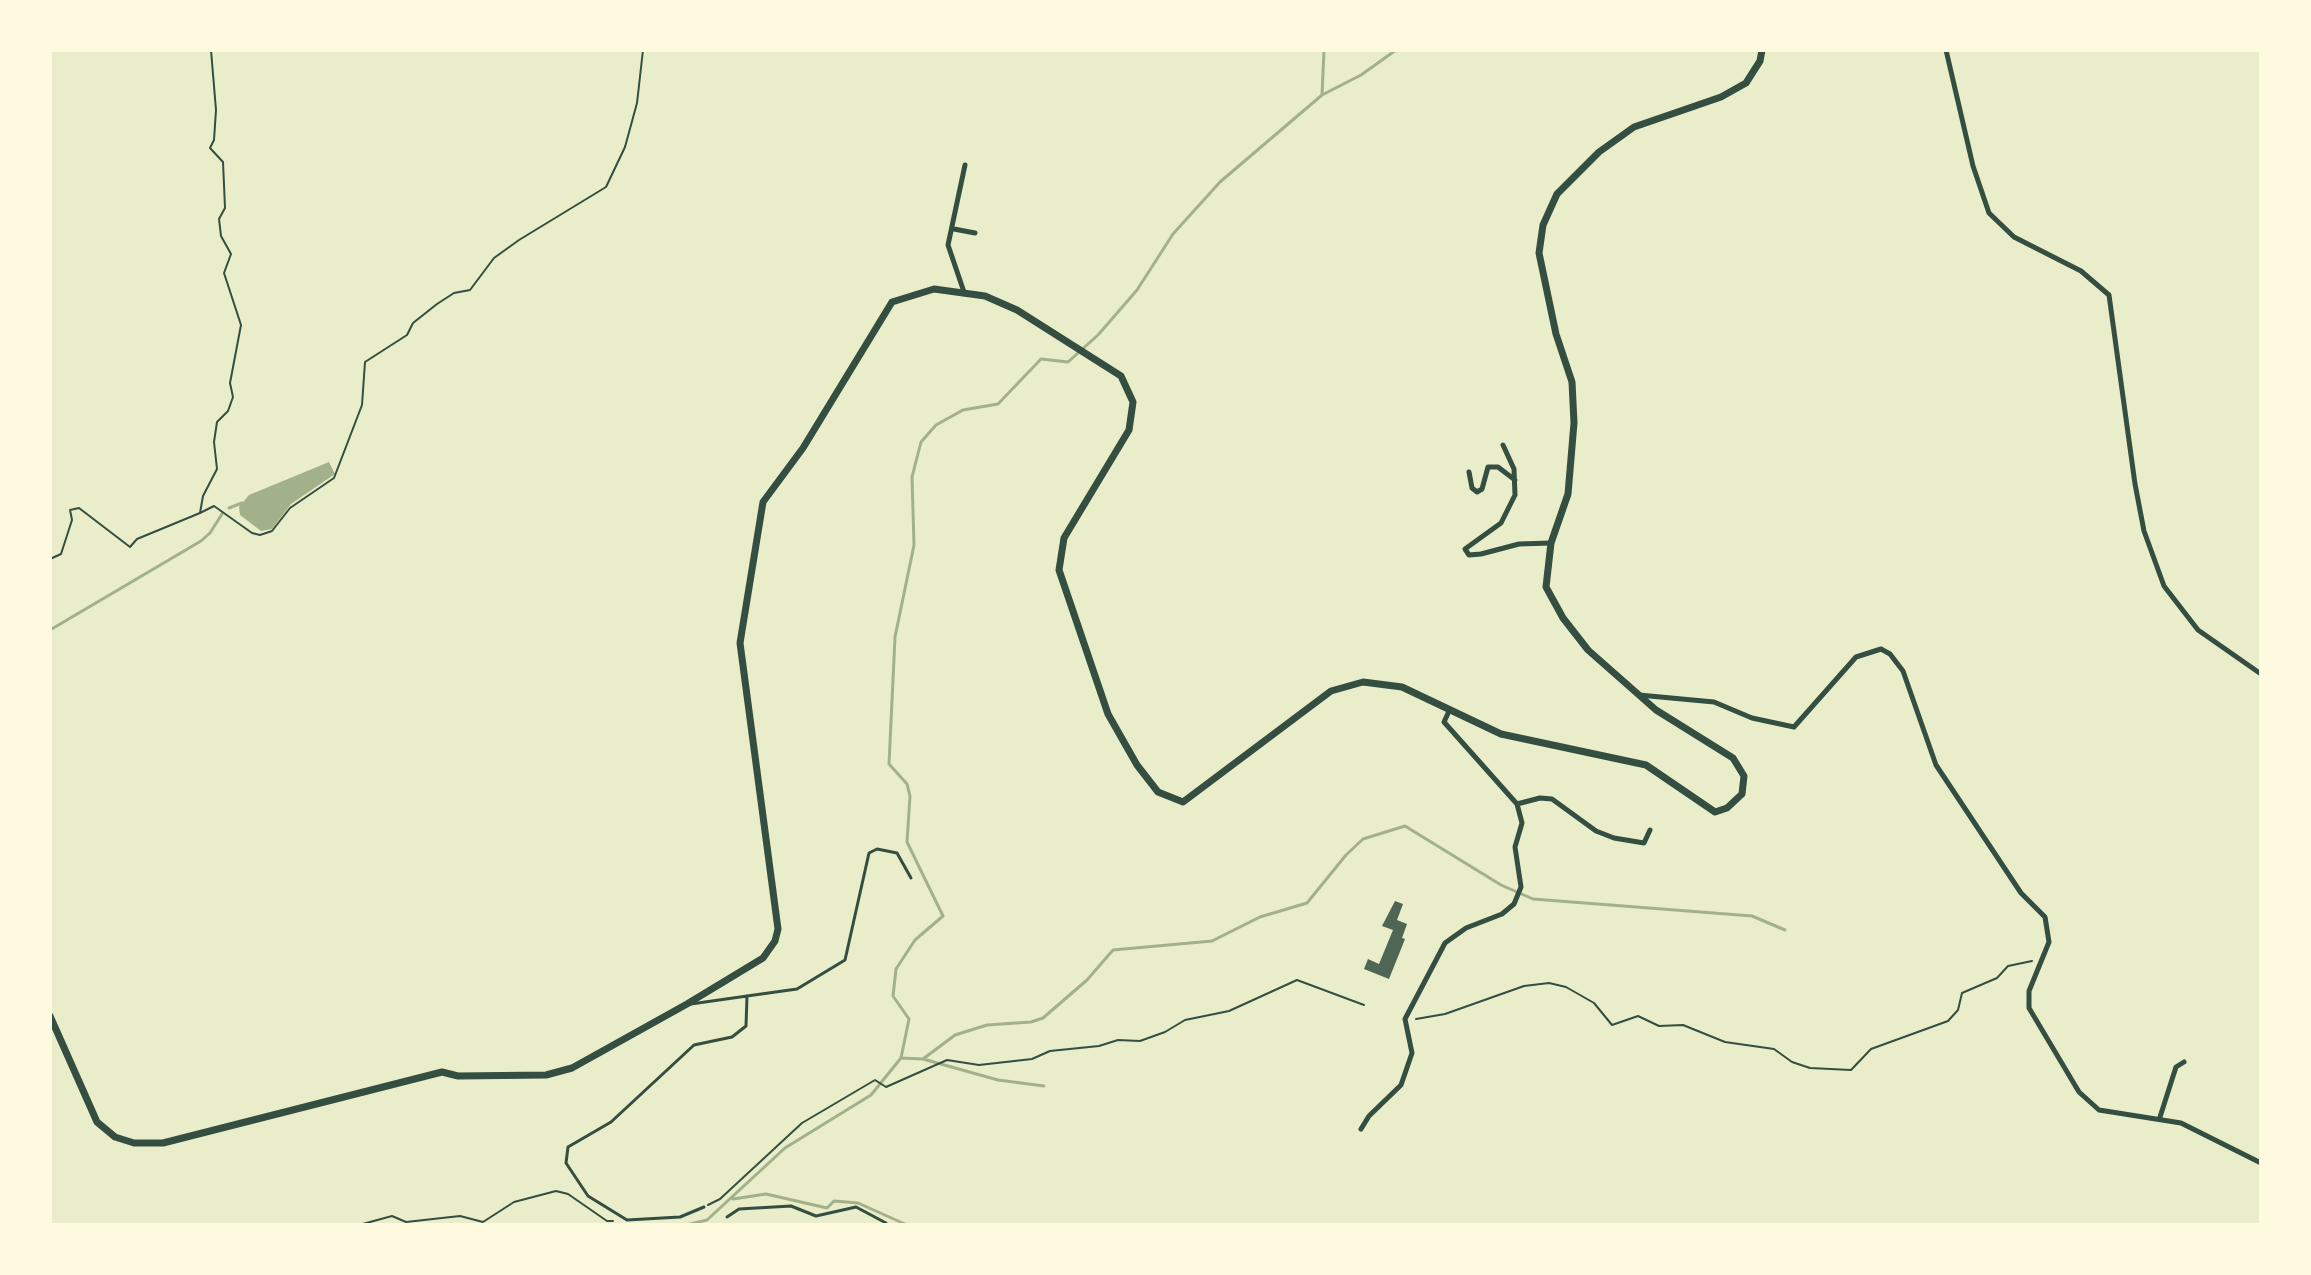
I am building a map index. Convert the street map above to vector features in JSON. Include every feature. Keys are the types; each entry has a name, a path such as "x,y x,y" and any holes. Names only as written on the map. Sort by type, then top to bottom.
{"street":[{"path":"50,1016 97,1122 115,1137 134,1143 188,1137 442,1072 458,1076 546,1075 572,1068 763,958 775,941 778,929 740,643 763,502 803,448 892,302 934,289 985,296 1017,310 1121,376 1133,402 1129,430 1064,538 1059,570 1108,714 1137,765 1158,792 1183,802 1331,691 1347,684 1363,682 1402,687 1501,734 1592,750 1646,765 1715,812 1734,803 1742,794 1744,776 1733,758 1638,695 1588,650 1563,618 1546,587 1551,543 1568,494 1574,423 1572,382 1556,334 1539,253 1543,225 1557,194 1599,152 1634,127 1721,97 1746,83 1760,61 1762,50"},
{"path":"1946,50 1973,166 1989,213 2014,237 2081,271 2109,295 2135,484 2144,531 2164,586 2198,630 2261,674"},
{"path":"964,292 948,245 954,229 965,165"},
{"path":"954,229 975,233"},
{"path":"1503,445 1516,481 1515,495 1501,523 1465,549 1469,555 1519,544 1551,543"},
{"path":"1469,472 1472,488 1477,492 1482,489 1488,467 1498,467 1516,481"},
{"path":"1638,695 1714,702 1752,718 1794,727 1856,657 1881,649 1890,654 1903,671 1936,765 2021,893 2045,917 2049,942 2029,991 2029,1008 2079,1092 2099,1110 2160,1117 2181,1123 2261,1163"},
{"path":"1361,1129 1401,1085 1412,1053 1407,1016 1445,943 1466,928 1502,914 1514,904 1521,887 1515,847 1522,823 1517,804 1444,722 1451,708"},
{"path":"1517,804 1540,798 1552,799 1596,831 1614,838 1644,843 1650,830"},
{"path":"2160,1117 2176,1067 2184,1062"}],"lane":[{"path":"687,1004 797,989 845,960 869,853 877,849 897,853 911,878"},
{"path":"704,1207 680,1217 627,1220 588,1196 566,1163 568,1147 611,1122 694,1045 732,1037 746,1026 749,1011 747,996"},
{"path":"727,1217 739,1209 791,1206 816,1216 856,1207 886,1223"}],"path":[{"path":"200,513 203,496 217,469 214,442 217,422 228,411 233,397 230,383 241,325 224,273 231,254 221,236 219,219 225,208 223,162 210,148 214,140 216,110 211,82 211,50"},
{"path":"50,559 61,554 72,520 70,510 79,508 130,547 137,539 214,506 260,535 272,531 290,508 334,478 362,405 365,362 407,335 413,323 437,304 454,293 470,290 494,258 606,187 625,147 637,103 643,50"},
{"path":"1407,1016 1421,1021 1495,994 1549,983 1566,987 1594,1003 1612,1025 1638,1016 1659,1026 1683,1025 1725,1042 1774,1049 1792,1062 1810,1068 1851,1070 1871,1049 1948,1021 1958,1010 1962,993 1997,978 2008,966 2039,962"},
{"path":"704,1207 720,1199 802,1123 875,1080 886,1087 947,1060 979,1065 1032,1059 1050,1051 1099,1046 1118,1040 1140,1041 1165,1032 1185,1020 1229,1011 1297,980 1364,1005"},
{"path":"359,1225 392,1216 406,1222 460,1216 483,1222 514,1202 556,1191 568,1194 607,1221 627,1220"}],"shaded area":[{"path":"329,462 335,474 291,504 272,529 261,531 240,515 239,507 249,495"}],"building":[{"path":"1395,901 1403,904 1397,920 1407,924 1402,938 1405,939 1389,979 1364,969 1368,959 1379,964 1393,930 1382,926"}],"waterway":[{"path":"686,1225 707,1220 785,1148 871,1095 901,1058 909,1019 893,996 896,969 915,940 943,916 907,842 910,796 907,784 889,764 895,637 914,545 912,477 921,442 936,425 963,410 998,404 1041,359 1068,362 1098,335 1137,290 1173,234 1220,182 1322,95 1324,50"},
{"path":"1322,95 1361,75 1396,50"},
{"path":"229,508 242,503"},
{"path":"50,630 201,541 222,514"},
{"path":"901,1058 923,1059 955,1035 987,1025 1031,1022 1043,1018 1087,980 1113,950 1212,941 1260,917 1307,903 1363,839 1405,826 1501,885 1533,899 1752,916 1785,930"},
{"path":"923,1059 998,1080 1044,1086"},
{"path":"733,1199 766,1194 827,1208 834,1201 858,1203 907,1225"}]}
